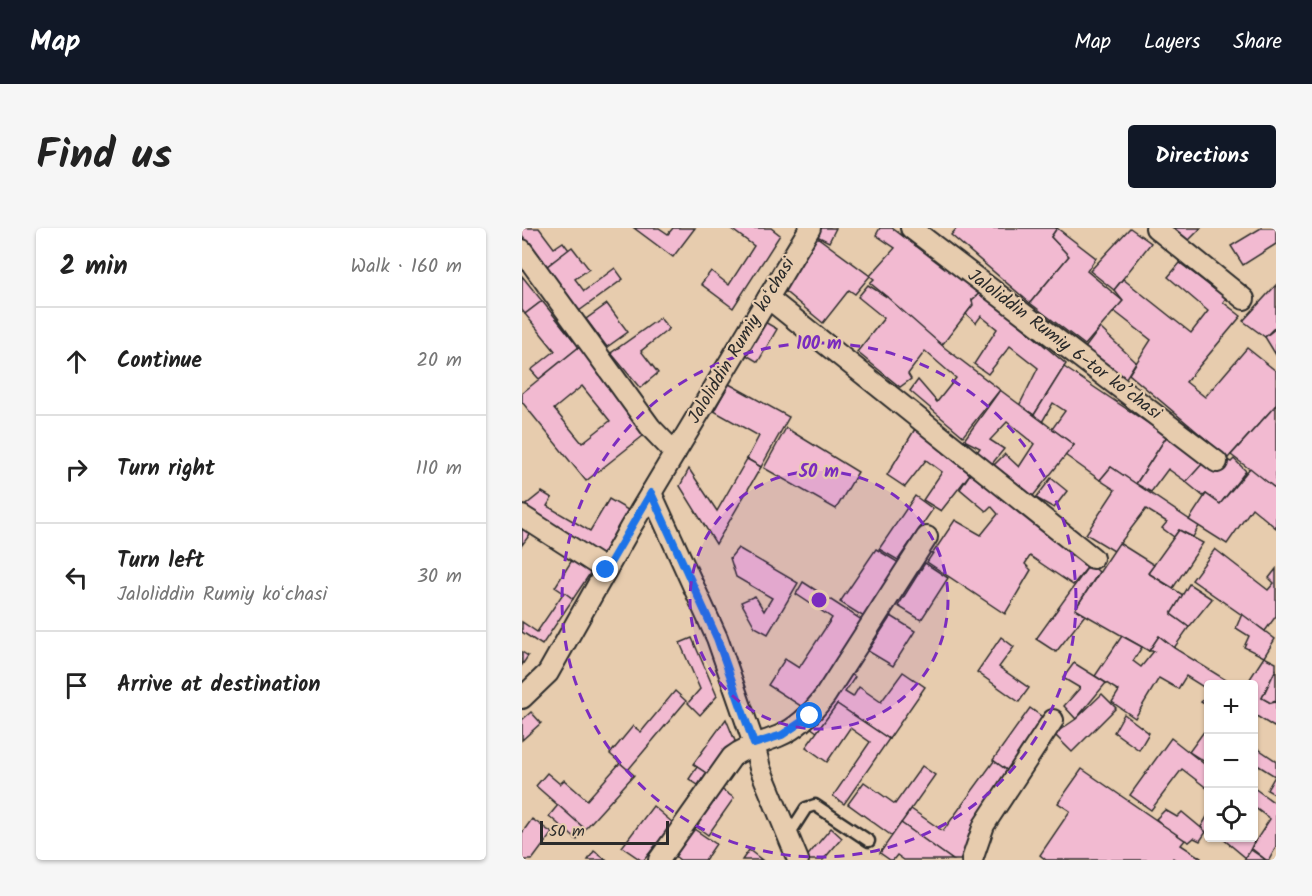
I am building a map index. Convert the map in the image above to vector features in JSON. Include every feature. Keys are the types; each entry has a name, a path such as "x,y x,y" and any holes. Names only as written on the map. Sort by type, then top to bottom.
{"street":[{"name":"Jaloliddin Rumiy 6-tor koʼchasi","path":"911,228 1217,462"},
{"path":"1156,228 1244,299"},
{"name":"Jaloliddin Rumiy koʻchasi","path":"522,698 548,673 651,493 768,298 801,231"},
{"path":"522,250 651,428 675,453"},
{"path":"768,298 1093,558"},
{"path":"651,493 717,638 754,744 760,768 798,860"},
{"path":"522,516 606,570"},
{"path":"659,860 732,757 754,744 782,735 810,716 927,537"},
{"path":"972,860 984,825 1053,720"}],"lane":[{"path":"788,837 806,807 815,805 869,841"}],"building":[{"path":"522,228 539,228 554,248 563,242 569,250 546,267 522,235"},
{"path":"634,228 659,228 668,234 673,228 695,228 673,257"},
{"path":"730,228 771,228 780,235 733,308 701,284 711,271 729,285 754,246"},
{"path":"816,228 836,228 829,242 813,234"},
{"path":"880,228 892,228 916,246 918,244 981,292 972,300 973,305 942,345 885,301 887,297 870,283 874,279 870,276 895,248 876,235"},
{"path":"957,228 1057,228 1051,237 1069,256 1030,303 951,235"},
{"path":"1057,228 1096,258 1087,271 1123,301 1085,345 1030,303 1069,256 1051,237"},
{"path":"1130,228 1151,243 1114,290 1090,271"},
{"path":"1163,228 1201,228 1183,246"},
{"path":"1261,228 1276,228 1276,244 1243,265 1231,246"},
{"path":"813,234 870,276 855,294 849,290 823,323 782,289"},
{"path":"572,247 589,269 575,279 584,291 615,268 623,279 579,311 546,267"},
{"path":"1180,263 1226,298 1223,302 1241,316 1186,382 1205,397 1247,348 1276,371 1276,405 1228,458 1129,374 1151,340 1114,311 1123,301 1114,290 1123,279 1191,333 1208,311 1168,277"},
{"path":"522,276 542,301 525,314 522,310"},
{"path":"868,285 887,297 945,348 1000,390 963,436 910,391 918,380 937,402 956,378 925,351 908,374 911,379 900,387 857,352 884,318 858,297"},
{"path":"1276,285 1276,326 1265,337 1243,321"},
{"path":"981,292 1066,364 1034,415 1019,406 1038,368 1010,346 988,374 974,364 997,329 981,316 976,323 966,314 973,305 972,300"},
{"path":"542,301 579,347 539,379 531,370 555,351 525,314"},
{"path":"607,304 628,332 607,347 586,319"},
{"path":"660,318 669,329 641,351 658,373 640,388 611,353"},
{"path":"763,321 777,329 758,362 743,353"},
{"path":"1100,328 1136,362 1126,378 1085,348"},
{"path":"1276,330 1276,355 1265,337"},
{"path":"579,347 648,432 586,481 522,402 522,393","holes":["582,386 610,421 582,443 554,409"]},
{"path":"1064,367 1167,436 1136,484 1111,467 1100,480 1065,455 1074,445 1052,429 1065,411 1053,403 1042,422 1034,415"},
{"path":"729,384 789,417 761,467 747,459 759,436 714,411"},
{"path":"1000,390 1074,445 1033,496 994,465 1005,454 1019,467 1034,444 1007,422 990,440 1004,449 986,471 973,457 980,448 964,440"},
{"path":"1276,405 1276,489 1231,455"},
{"path":"786,428 858,472 836,509 764,468"},
{"path":"915,429 970,474 941,511 923,500 942,472 926,460 905,487 887,475"},
{"path":"1167,436 1204,462 1188,483 1168,469 1151,492 1136,484"},
{"path":"1223,458 1231,462 1234,459 1246,471 1220,504 1206,494 1203,496 1186,482 1204,462"},
{"path":"747,459 761,467 716,544 680,486 689,469 717,511"},
{"path":"1111,467 1199,526 1193,537 1179,530 1174,537 1162,528 1167,522 1146,509 1114,551 1086,534 1115,490 1100,480"},
{"path":"1250,468 1276,489 1276,528 1252,508 1227,544 1189,520 1206,494 1220,504"},
{"path":"970,474 1090,564 1073,585 1030,556 1025,564 1031,570 1005,614 927,562 955,520 981,535 998,514 991,506 986,511 960,489"},
{"path":"1051,478 1067,491 1054,508 1036,498"},
{"path":"542,492 552,498 547,506 590,531 609,499 628,510 602,555 522,508"},
{"path":"915,496 933,509 898,560 879,549"},
{"path":"522,527 531,533 522,545"},
{"path":"1179,530 1203,543 1173,588 1148,573"},
{"path":"1119,543 1154,565 1148,573 1183,595 1171,614 1189,627 1174,648 1159,636 1149,651 1075,609"},
{"path":"738,548 798,583 768,634 755,627 741,602 755,596 764,611 772,598 736,577 730,558"},
{"path":"876,549 899,563 864,617 840,602"},
{"path":"1215,549 1268,590 1274,583 1269,578 1276,569 1276,616 1265,631 1192,580"},
{"path":"574,557 593,569 573,599 555,587"},
{"path":"925,563 948,578 921,620 898,606"},
{"path":"1090,564 1099,572 1075,609 1085,615 1056,652 1036,639"},
{"path":"803,582 865,622 807,710 768,685 785,659 799,668 832,618 796,594"},
{"path":"1189,584 1212,599 1189,627 1171,614"},
{"path":"564,592 573,599 542,645 522,632 522,622 537,632"},
{"path":"1242,614 1275,639 1264,657 1244,647 1249,636 1236,628"},
{"path":"891,616 915,631 893,666 868,651"},
{"path":"1122,636 1142,647 1133,661 1141,667 1154,651 1149,651 1159,636 1226,680 1204,680 1204,687 1186,676 1178,689 1159,678 1135,718 1112,702 1119,691 1095,676"},
{"path":"1001,637 1014,647 999,667 1029,688 1019,702 977,672"},
{"path":"692,638 717,696 700,715 688,703 700,689 680,643"},
{"path":"522,652 528,656 522,665"},
{"path":"1264,657 1276,663 1276,669 1262,698 1271,703 1276,702 1276,725 1274,727 1258,717 1258,680 1249,680"},
{"path":"1074,663 1106,683 1076,719 1064,706 1080,688 1063,678"},
{"path":"1276,669 1276,702 1271,703 1262,698"},
{"path":"848,672 855,677 845,692 853,697 859,687 881,702 903,672 925,687 889,739 837,704 817,732 810,727"},
{"path":"675,691 686,701 628,770 610,754 633,726 641,732"},
{"path":"1102,694 1116,708 1072,752 1054,734 1076,719"},
{"path":"837,704 889,739 844,804 833,796 870,742 850,728 827,762 806,747"},
{"path":"1030,708 1045,719 1008,771 993,760"},
{"path":"531,712 541,723 522,740 522,720"},
{"path":"1124,714 1149,733 1139,750 1114,732"},
{"path":"726,719 735,741 709,775 693,764"},
{"path":"1204,731 1204,761 1189,752"},
{"path":"1171,738 1204,764 1204,786 1182,769 1151,810 1130,795"},
{"path":"1258,749 1276,761 1276,795 1267,790 1275,776 1258,765"},
{"path":"994,761 1012,774 969,835 976,840 962,860 953,860 901,823 911,809 943,831"},
{"path":"620,763 634,775 585,829 536,786 547,773 560,784 564,780 587,800"},
{"path":"922,766 935,775 892,836 848,804 864,782 895,804"},
{"path":"697,767 706,773 698,785 689,779"},
{"path":"1082,769 1185,840 1181,845 1201,858 1200,860 1173,858 1172,860 1046,860 1040,855 1070,811 1058,803"},
{"path":"718,787 734,798 708,835 693,824"},
{"path":"1258,791 1276,804 1276,847 1269,860 1266,860 1251,848 1255,842 1258,842 1258,837 1270,819 1258,810"},
{"path":"558,805 585,829 577,840 549,816"},
{"path":"653,806 673,823 644,860 641,860 622,847"},
{"path":"1165,810 1177,817 1182,812 1204,830 1204,835 1200,841 1194,838 1189,842 1156,819"},
{"path":"532,819 552,833 532,860 522,860 522,833"},
{"path":"901,823 953,860 904,860 897,855 890,860 880,853"},
{"path":"691,827 716,844 705,860 680,860 672,854"},
{"path":"831,828 842,838 823,860 804,860"},
{"path":"1227,842 1254,842 1246,858"},
{"path":"749,850 762,860 742,860"},
{"path":"1251,850 1266,860 1244,860"},
{"path":"594,851 606,860 588,860"}],"route":[{"path":"606,570 651,493 717,638 754,744 782,735 810,716"}]}
